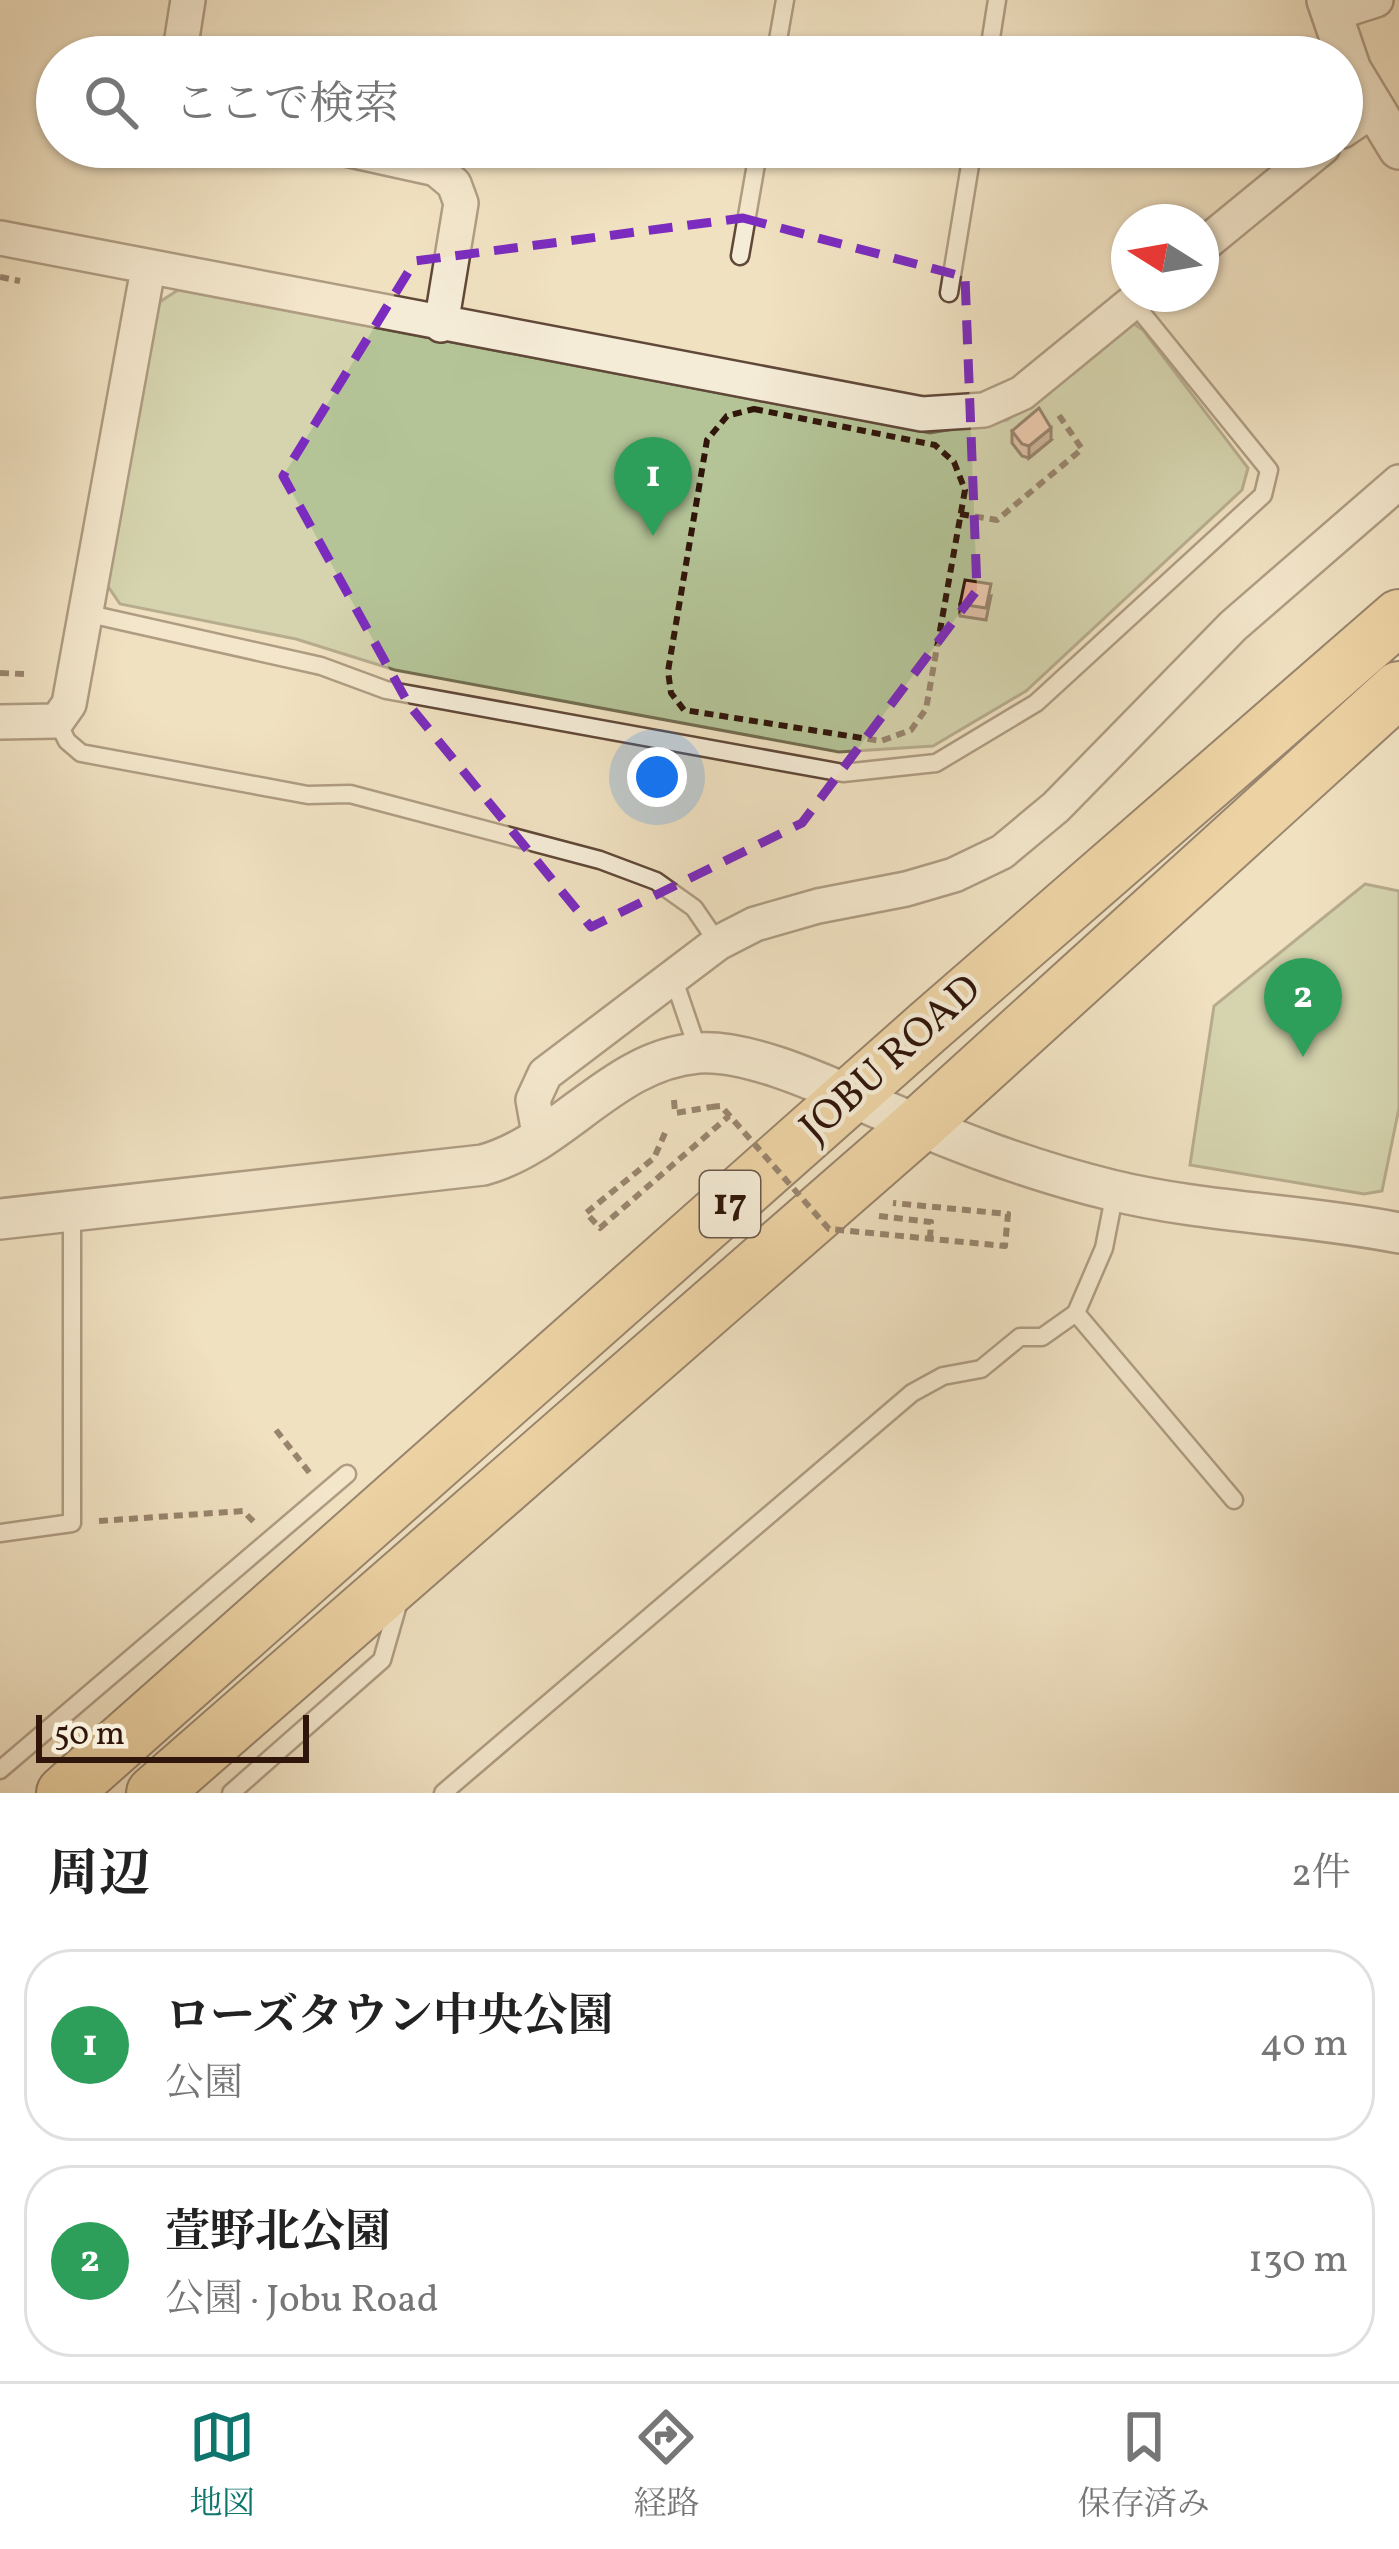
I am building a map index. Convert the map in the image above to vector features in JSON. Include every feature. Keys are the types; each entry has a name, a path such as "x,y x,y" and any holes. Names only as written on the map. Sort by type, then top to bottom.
{"highway":[{"name":"JOBU ROAD","path":"64,1793 1399,617"},
{"name":"JOBU ROAD","path":"154,1793 919,1125 1399,689"}],"street":[{"path":"182,36 188,0"},
{"path":"1340,36 1329,7 1376,0"},
{"path":"1363,124 1399,149"},
{"path":"431,168 454,184 461,203 441,326"},
{"path":"1219,232 1297,168"},
{"path":"0,238 441,326 922,414 984,410 1022,393 1121,312"},
{"path":"0,722 57,722 69,704 148,269"},
{"path":"540,1139 533,1100 544,1074 718,943 755,924 954,875 1002,852 1057,807 1233,626 1399,482"},
{"path":"0,1219 483,1165 506,1159 540,1139 626,1077 660,1060 698,1053 756,1062 852,1096 1001,1161 1116,1191 1397,1224"}],"lane":[{"path":"779,36 785,0"},
{"path":"991,36 997,0"},
{"path":"740,256 755,168"},
{"path":"949,292 970,168"},
{"path":"84,613 321,665 386,690 843,773 936,763 1036,703 1263,495 1269,470 1149,312"},
{"path":"57,722 67,741 81,753 308,794 350,794 600,860 656,881 675,894 694,908 718,943"},
{"path":"674,977 698,1053"},
{"path":"443,1793 913,1393 944,1376 981,1369 1020,1337 1042,1337 1076,1312 1103,1247 1116,1191"},
{"path":"0,1533 72,1522 72,1211"},
{"path":"1076,1312 1234,1500"},
{"path":"0,1770 346,1474"},
{"path":"232,1793 382,1660 408,1571"}],"path":[{"path":"961,514 998,520 1082,449 1035,382"},
{"path":"754,409 935,445 954,462 964,490 961,514 926,709 911,730 881,741 684,710 671,693 668,671 707,440 727,416 754,409"},
{"path":"0,674 24,674"},
{"path":"674,1100 675,1113 722,1106 829,1229 1006,1246 1008,1214 893,1203"},
{"path":"664,1133 654,1158 586,1213 599,1228 729,1116"},
{"path":"881,1217 931,1222 930,1238"},
{"path":"276,1430 326,1492"},
{"path":"72,1522 243,1511 273,1539"}],"highlighted area":[{"path":"743,218 965,277 977,590 802,823 591,927 409,705 283,476 415,261"}],"green space":[{"path":"178,290 930,433 1007,420 1131,322 1143,330 1248,468 1242,490 1026,691 933,746 839,752 395,670 296,639 120,604 105,582 155,305"},
{"path":"1365,884 1399,891 1399,1108 1382,1191 1364,1194 1190,1165 1214,1006"}],"building":[{"path":"1039,408 1051,428 1029,446 1022,444 1012,431"},
{"path":"965,580 991,584 986,608 960,604"}],"place":[{"name":"ローズタウン中央公園","path":"653,536"},
{"name":"萱野北公園","path":"1303,1057"}]}
